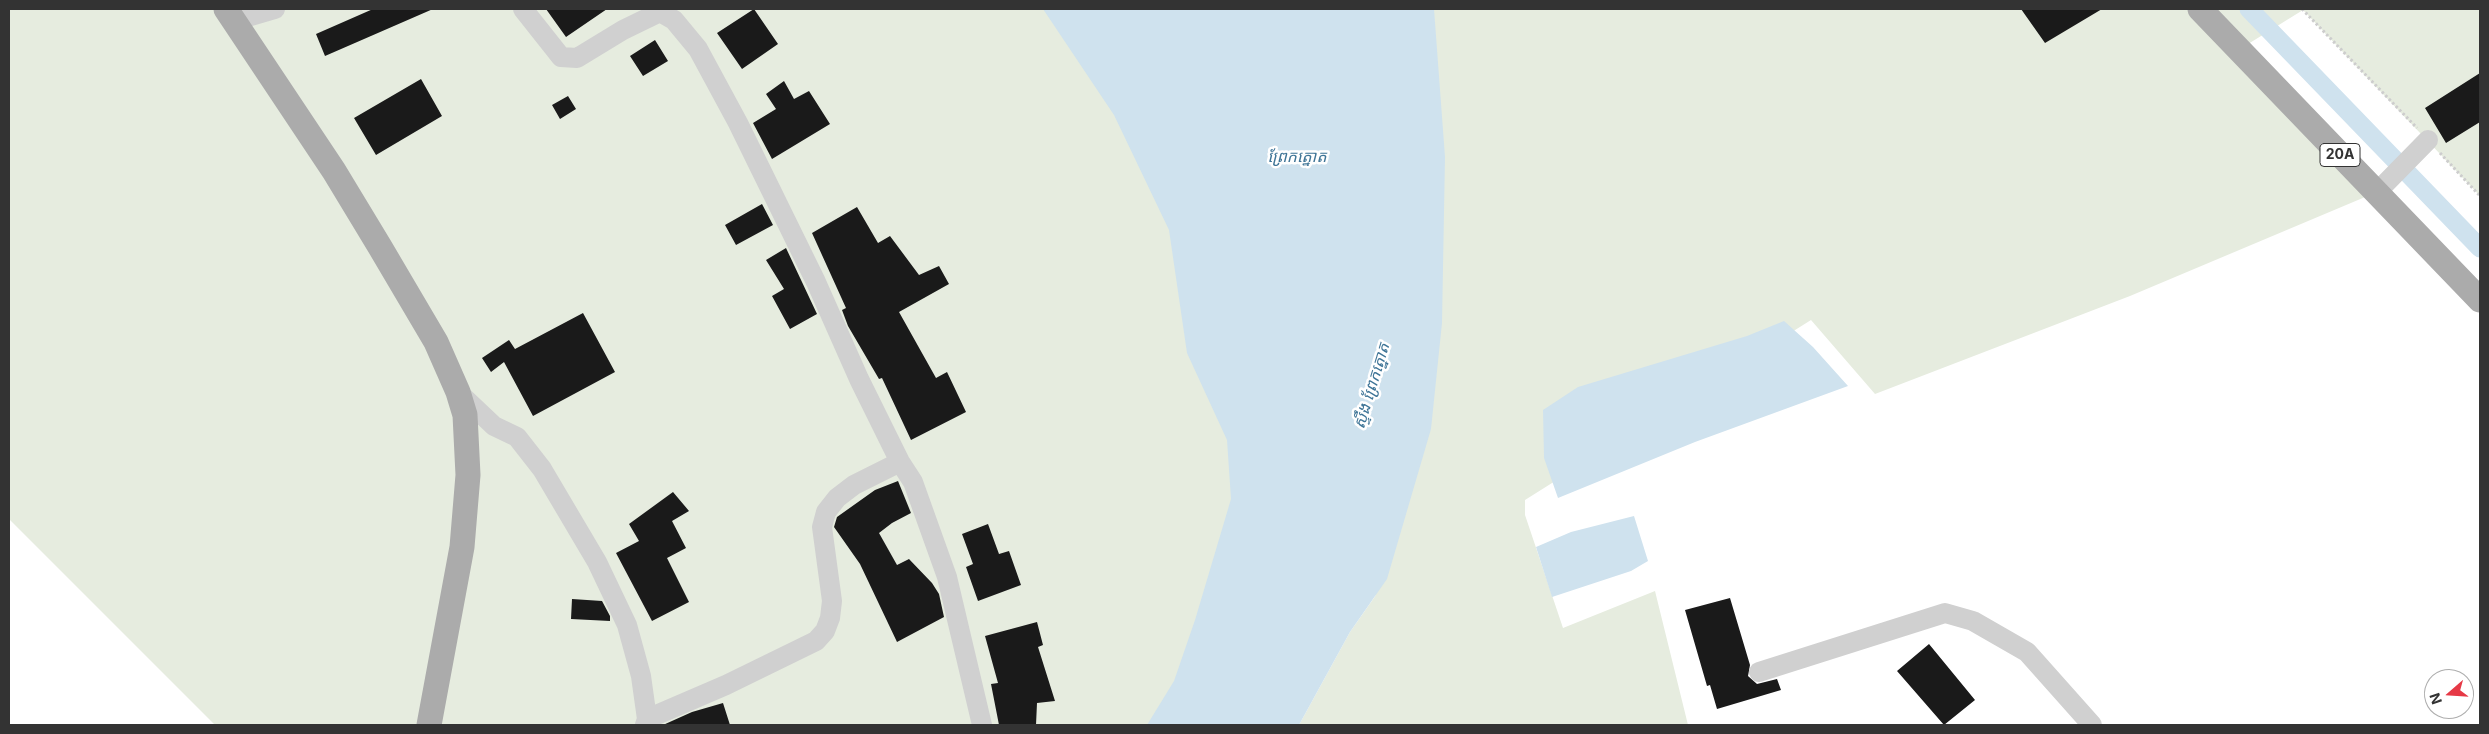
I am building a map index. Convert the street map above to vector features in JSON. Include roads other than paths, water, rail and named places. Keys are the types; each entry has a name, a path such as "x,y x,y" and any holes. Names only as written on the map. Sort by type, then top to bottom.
{"main road":[{"name":"20A","path":"2200,9 2384,185 2480,300"},
{"path":"230,15 334,171 436,342 458,392 465,415 468,475 462,547 429,725"}],"street":[{"path":"230,15 274,9"},
{"path":"523,9 561,57 577,58 623,30 660,12 674,20 698,49 738,122 816,282 859,379 900,462 913,482 946,577 982,725"},
{"path":"2384,185 2421,147"},
{"path":"458,392 494,426 517,436 542,469 597,562 627,625 641,676 646,722 816,641 825,631 830,618 832,601 822,527 826,512 837,498 854,485 900,462"},
{"path":"1759,672 1946,613 1973,621 2027,652 2092,725"}],"water":[{"name":"ព្រែកត្នោត","path":"1043,9 1434,9 1445,157 1442,323 1431,429 1387,579 1350,632 1299,725 1147,725 1174,681 1195,620 1231,499 1227,440 1187,353 1169,230 1114,115"},
{"path":"1784,321 1813,347 1848,386 1695,442 1558,498 1544,458 1543,410 1578,387 1747,336"},
{"path":"1634,516 1648,561 1631,571 1552,597 1536,547 1571,532"}],"waterway":[{"path":"2249,9 2480,248"}],"water label":[{"name":"ស្ទឹង ព្រែកត្នោត","path":"1372,386"}]}
